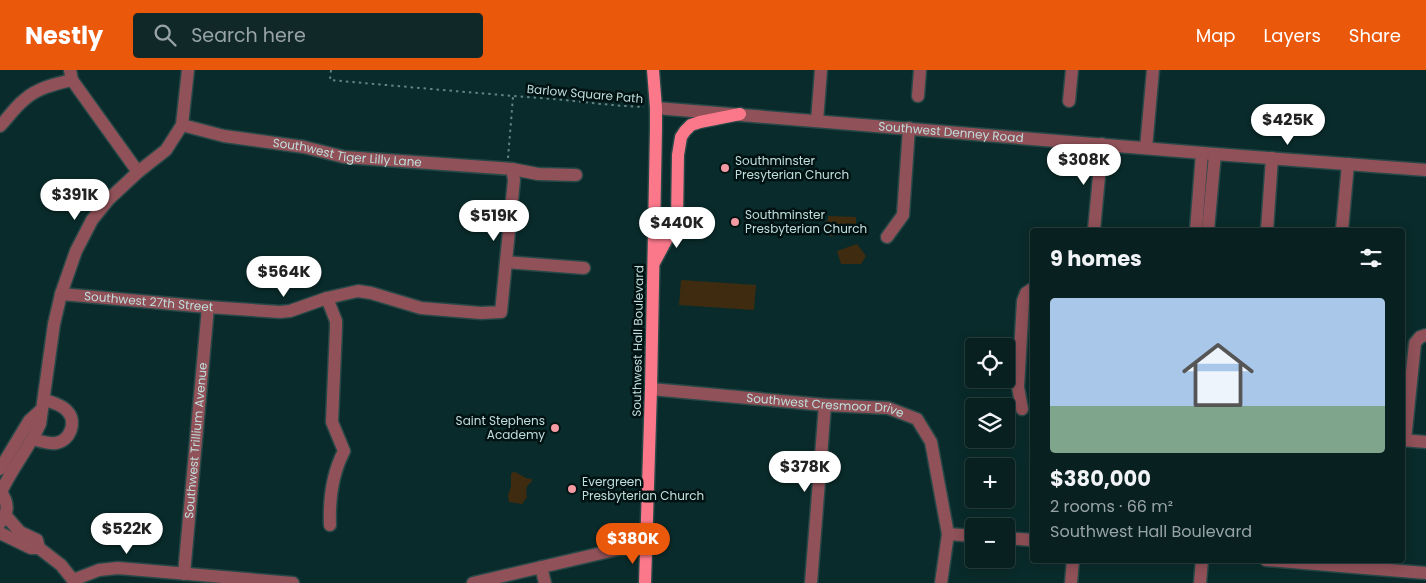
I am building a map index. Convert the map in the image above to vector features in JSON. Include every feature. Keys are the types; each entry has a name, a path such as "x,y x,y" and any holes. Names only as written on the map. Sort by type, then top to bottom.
{"main road":[{"name":"Southwest Hall Boulevard","path":"645,583 651,390 656,108 653,70"},
{"path":"653,266 677,220 678,155 681,137 691,125 740,114"}],"street":[{"path":"188,70 182,125 166,150 138,172 109,199 92,220 76,251 61,294 54,324 40,424 1,492 6,502 3,520 36,540 39,548 61,565 74,581 107,568 118,568 184,574 216,580 293,583"},
{"path":"818,121 821,70"},
{"path":"918,96 920,70"},
{"path":"1069,101 1072,70"},
{"path":"1146,148 1152,70"},
{"path":"0,126 24,100 71,75 138,172"},
{"name":"Southwest Denney Road","path":"656,108 1426,170"},
{"name":"Southwest Tiger Lilly Lane","path":"182,125 224,136 304,147 344,157 512,170 538,174 576,175"},
{"path":"887,237 903,215 909,128"},
{"path":"1094,228 1102,144"},
{"path":"1196,228 1208,153"},
{"path":"1208,153 1208,228"},
{"path":"1267,228 1272,158"},
{"path":"1342,228 1348,164"},
{"path":"512,170 514,180 506,262 584,268"},
{"name":"Southwest 27th Street","path":"61,294 280,312 290,311 327,298 358,292 371,293 421,308 481,313 501,312 506,262"},
{"path":"1022,410 1018,387 1023,301 1026,292 1030,290"},
{"path":"327,298 336,321 332,422 344,451 336,468 333,481 329,510 330,526"},
{"name":"Southwest Trillium Avenue","path":"184,574 208,307"},
{"path":"1405,431 1415,343 1420,337 1426,335"},
{"name":"Southwest Cresmoor Drive","path":"651,390 825,405 888,408 917,419 931,442 948,534 941,583"},
{"path":"33,439 58,443 64,440 71,430 71,416 68,411 64,408 43,404"},
{"path":"0,469 29,421 43,404"},
{"path":"811,583 825,405"},
{"path":"1405,440 1426,442"},
{"path":"0,533 31,548 39,548"},
{"path":"948,534 965,535"},
{"path":"1015,539 1030,540"},
{"path":"474,583 626,547 647,547"},
{"path":"1071,583 1072,563"},
{"path":"1200,583 1202,563"},
{"path":"1331,563 1426,573"},
{"path":"541,567 545,583"}],"path":[{"name":"Barlow Square Path","path":"331,70 330,80 566,100 603,105 656,108"},
{"name":"Barlow Square Path","path":"512,170 508,163 508,150 513,97"}],"shaded area":[{"path":"828,216 856,217 856,228 830,236 824,223 828,220"},
{"path":"857,244 866,256 861,264 841,264 837,251"},
{"path":"681,280 756,285 754,310 679,305"},
{"path":"513,472 528,479 531,478 532,482 526,488 527,497 522,504 509,502 508,495 511,487 511,474"}],"place":[{"name":"Southminster Presyterian Church","path":"725,168"},
{"name":"Southminster Presbyterian Church","path":"735,222"},
{"name":"Saint Stephens Academy","path":"555,428"},
{"name":"Evergreen Presbyterian Church","path":"572,489"}]}
